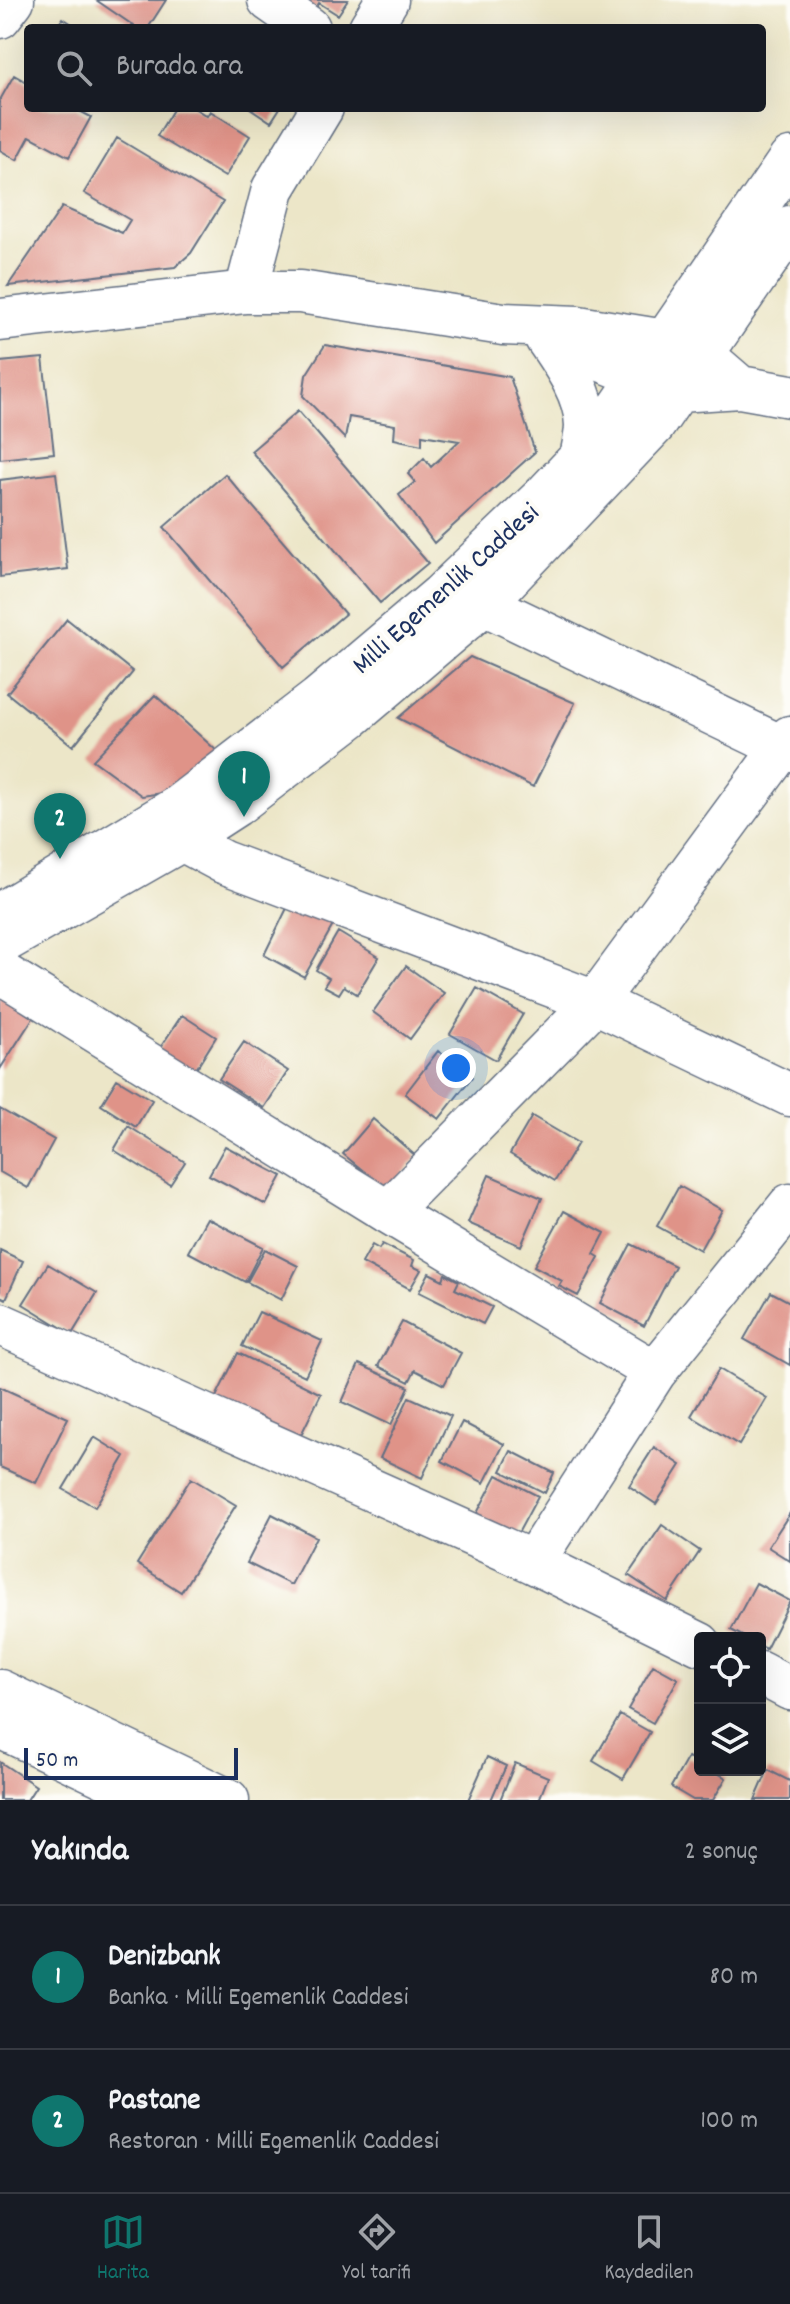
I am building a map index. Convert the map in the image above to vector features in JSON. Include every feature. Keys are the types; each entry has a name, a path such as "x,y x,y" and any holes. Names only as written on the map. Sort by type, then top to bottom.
{"street":[{"path":"0,17 13,0"},
{"path":"269,0 303,24"},
{"path":"372,24 387,0"},
{"path":"246,292 273,189 320,112"},
{"name":"Milli Egemenlik Caddesi","path":"0,914 176,808 318,699 441,595 659,384 684,348 790,159"},
{"name":"Milli Egemenlik Caddesi","path":"684,348 790,227"},
{"path":"0,320 246,292 300,292 503,324 578,327 684,348 740,387"},
{"path":"503,324 659,384 740,387 790,396"},
{"path":"546,338 567,370 582,404 586,425 581,457"},
{"name":"Milli Egemenlik Caddesi","path":"0,944 182,840 236,805 351,717 484,604 654,425 659,384"},
{"path":"388,1212 595,1002 787,745 484,604"},
{"path":"182,840 223,862 595,1002 790,1095"},
{"path":"0,972 388,1212 655,1372"},
{"path":"533,1562 655,1372 790,1205"},
{"path":"0,1324 533,1562 694,1641"},
{"path":"0,1691 174,1794"},
{"path":"0,1727 174,1794 228,1800"}],"building":[{"path":"96,0 166,0 151,24 131,24"},
{"path":"300,0 348,0 338,15 319,3 315,10"},
{"path":"14,75 24,81 24,112 82,112 91,117 69,157 30,136 17,160 0,150 0,100"},
{"path":"172,112 200,112 207,116 212,112 250,136 225,177 157,136"},
{"path":"256,112 277,112 271,122"},
{"path":"117,138 223,202 191,253 175,267 8,286 62,207 122,233 130,220 84,193"},
{"path":"325,345 510,377 535,452 434,543 399,495 415,482 408,474 424,458 431,467 459,441 422,435 422,445 394,439 395,425 349,417 345,439 303,396 306,375"},
{"path":"43,358 54,453 0,459 0,362"},
{"path":"298,411 428,563 380,603 251,451"},
{"path":"56,473 68,569 0,577 0,480"},
{"path":"225,474 345,614 283,667 164,527"},
{"path":"67,619 133,672 73,746 7,693"},
{"path":"470,657 575,703 533,787 398,718"},
{"path":"155,695 218,752 168,792 142,796 93,760"},
{"path":"289,904 336,920 304,977 264,955"},
{"path":"338,932 379,957 357,994 344,986 339,994 324,986 329,978 316,970"},
{"path":"406,966 444,993 410,1039 373,1012"},
{"path":"477,988 523,1014 496,1060 450,1034"},
{"path":"0,996 33,1018 0,1069"},
{"path":"182,1015 216,1037 193,1074 158,1051"},
{"path":"244,1042 288,1071 264,1108 219,1079"},
{"path":"438,1051 472,1077 439,1119 405,1094"},
{"path":"117,1079 152,1100 136,1127 101,1105"},
{"path":"0,1109 54,1140 28,1188 0,1172"},
{"path":"532,1116 578,1143 555,1181 510,1154"},
{"path":"373,1119 417,1157 388,1191 343,1154"},
{"path":"128,1126 185,1162 170,1185 114,1150"},
{"path":"225,1146 282,1176 266,1205 209,1175"},
{"path":"489,1175 542,1198 521,1246 468,1223"},
{"path":"679,1186 722,1210 700,1250 657,1226"},
{"path":"564,1211 605,1233 594,1254 599,1257 578,1296 559,1286 562,1281 534,1266"},
{"path":"207,1218 263,1247 245,1282 188,1252"},
{"path":"382,1244 414,1260 412,1266 421,1270 410,1289 362,1263 372,1245 379,1249"},
{"path":"631,1244 675,1266 644,1326 600,1303"},
{"path":"265,1249 298,1266 281,1300 247,1282"},
{"path":"0,1250 23,1261 6,1299 0,1296"},
{"path":"48,1264 97,1293 72,1334 23,1304"},
{"path":"429,1273 443,1280 445,1274 459,1281 455,1289 492,1307 483,1324 419,1292"},
{"path":"771,1292 790,1302 790,1365 744,1339"},
{"path":"259,1312 322,1341 305,1376 242,1346"},
{"path":"402,1322 461,1353 444,1385 415,1370 409,1382 378,1366"},
{"path":"238,1353 321,1394 296,1445 213,1403"},
{"path":"359,1364 409,1387 391,1425 342,1402"},
{"path":"719,1369 767,1398 739,1445 691,1416"},
{"path":"0,1387 68,1418 36,1483 0,1467"},
{"path":"409,1397 451,1416 422,1478 380,1458"},
{"path":"462,1422 504,1444 484,1483 442,1461"},
{"path":"94,1437 125,1456 95,1507 63,1489"},
{"path":"654,1447 681,1465 656,1504 629,1486"},
{"path":"511,1451 554,1473 545,1493 501,1471"},
{"path":"497,1475 538,1496 516,1537 476,1515"},
{"path":"191,1478 236,1505 181,1592 137,1564"},
{"path":"790,1513 790,1561 768,1547"},
{"path":"272,1514 316,1537 291,1585 247,1563"},
{"path":"662,1525 700,1551 667,1601 628,1575"},
{"path":"756,1583 790,1601 766,1649 766,1632 731,1630"},
{"path":"653,1665 678,1679 653,1723 628,1709"},
{"path":"620,1715 650,1732 623,1779 593,1761"},
{"path":"487,1757 506,1766 491,1800 468,1800"},
{"path":"688,1757 694,1760 694,1776 726,1778 713,1800 693,1800 671,1787"},
{"path":"0,1762 36,1786 27,1800 0,1800"},
{"path":"515,1763 548,1777 539,1800 500,1800"},
{"path":"768,1770 790,1781 790,1800 755,1800"}],"place":[{"name":"Denizbank","path":"244,817"},
{"name":"Pastane","path":"60,859"}]}
